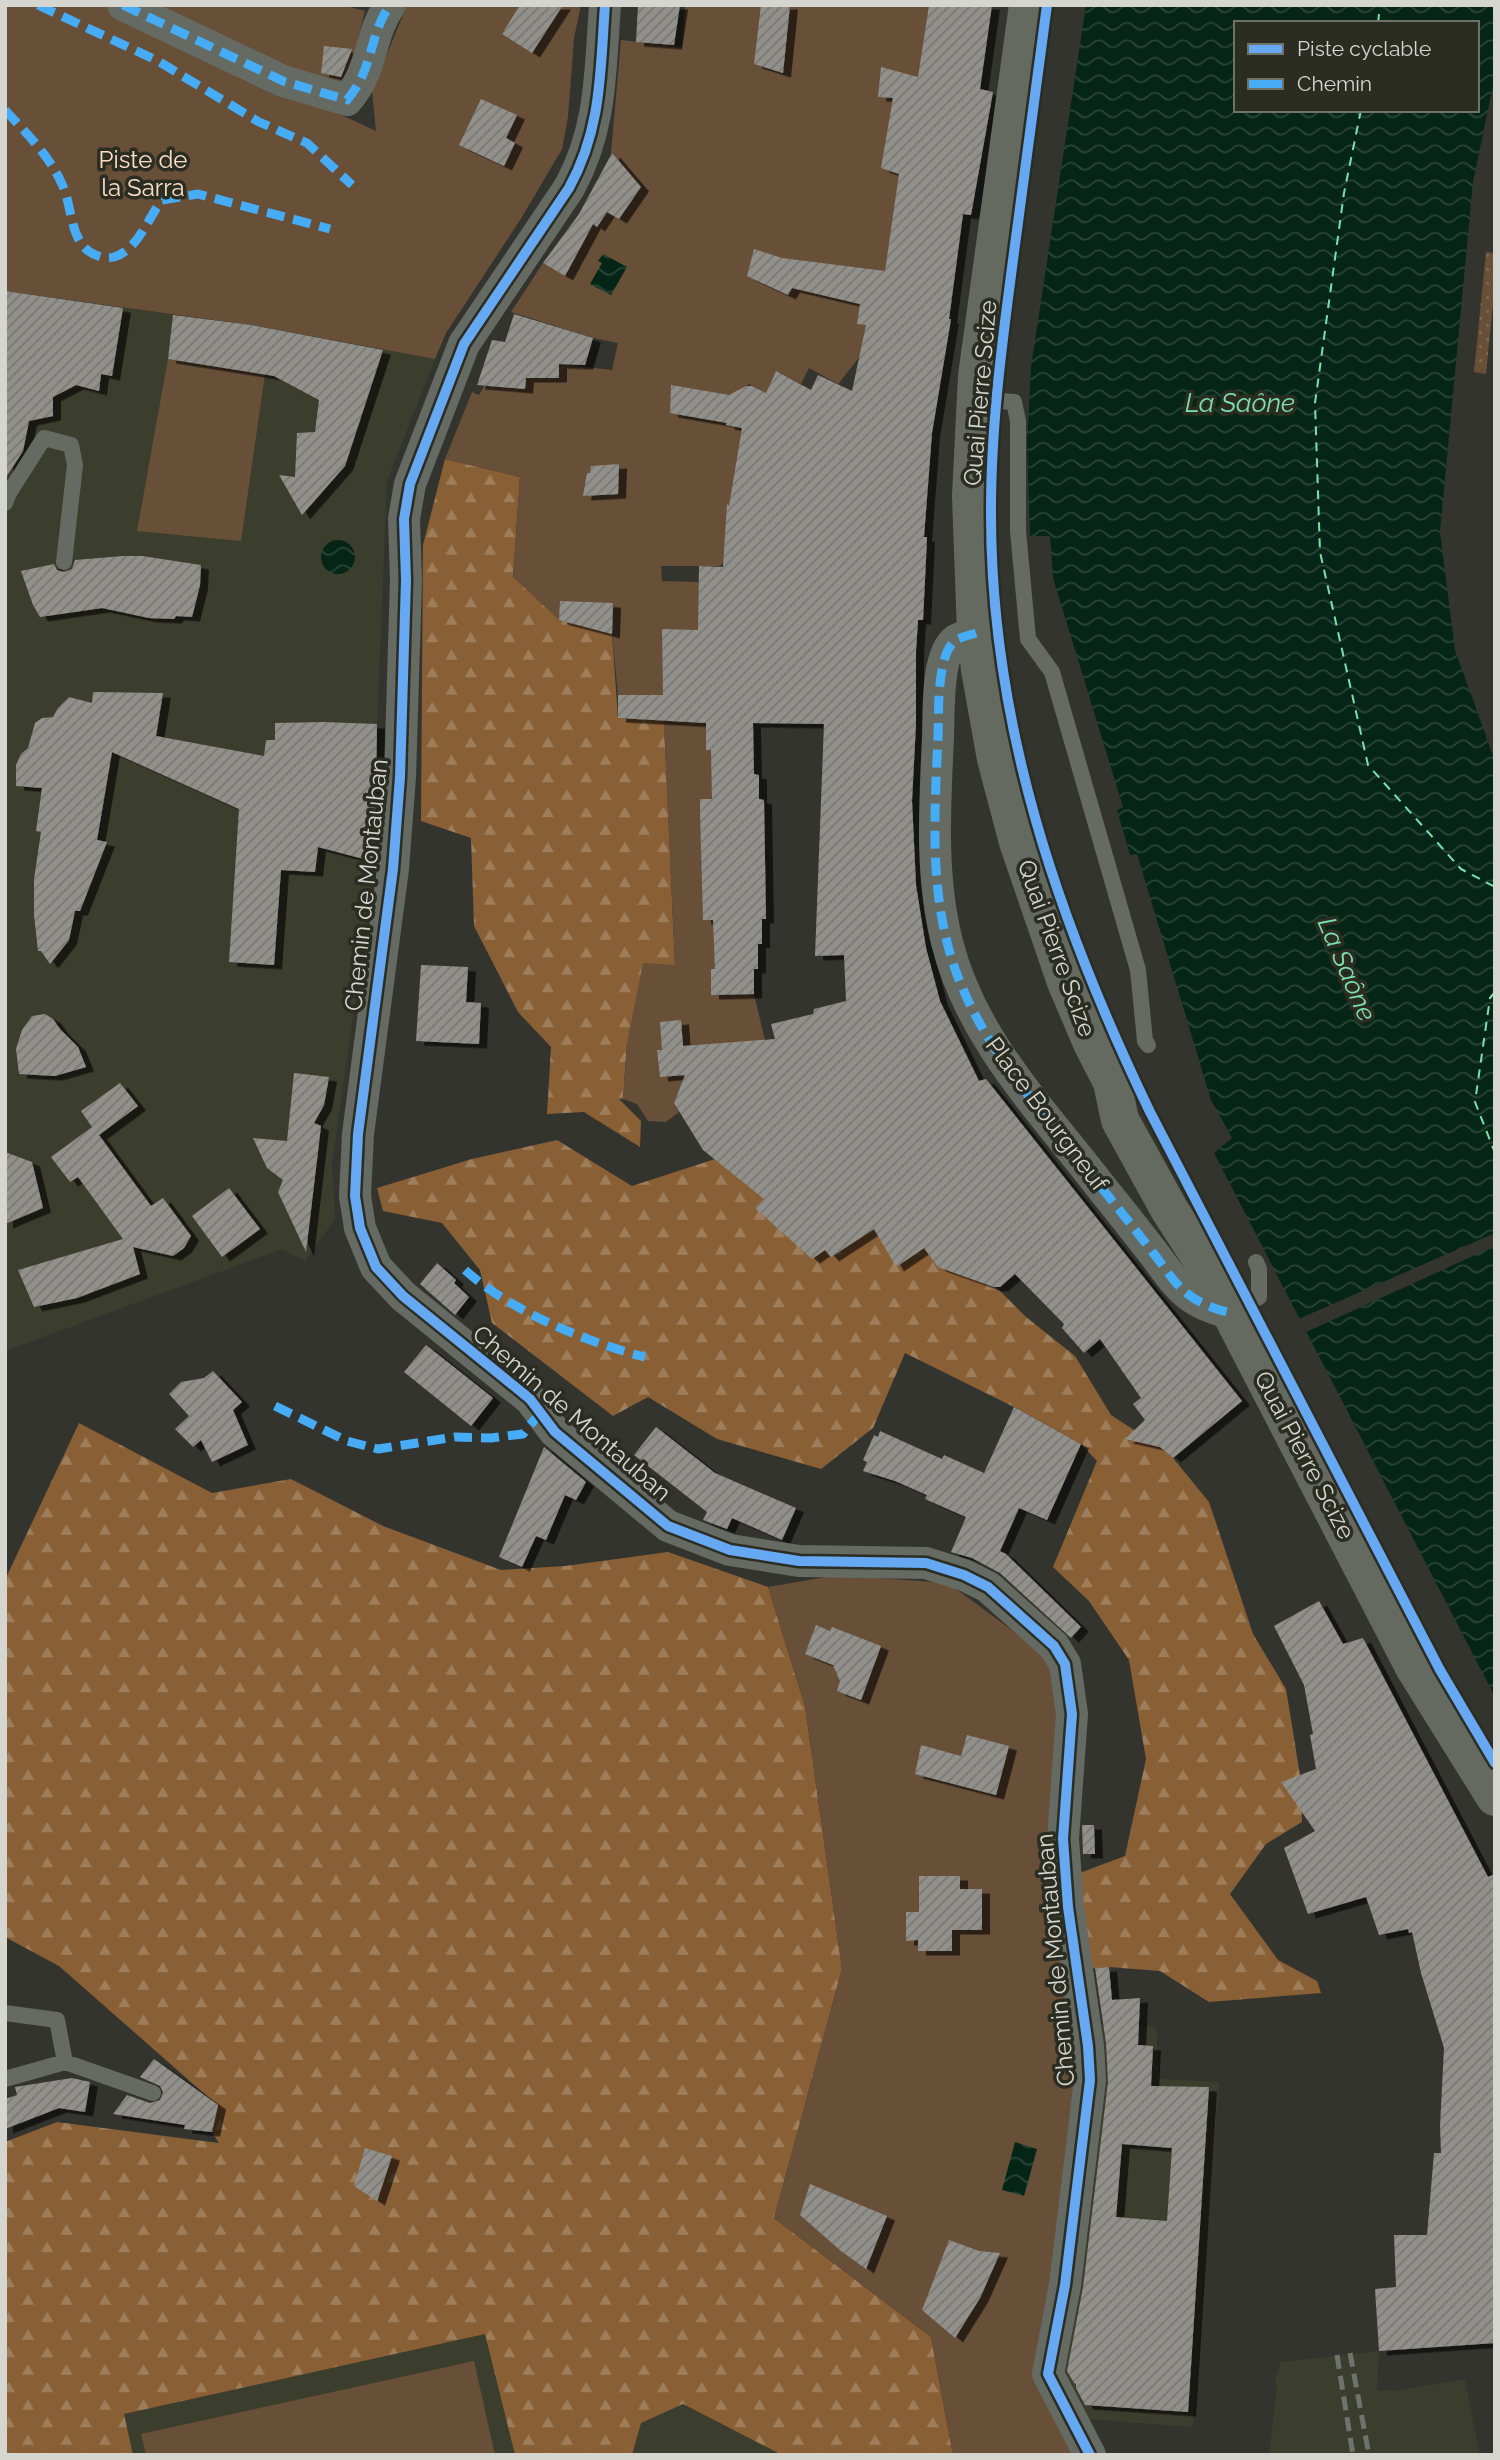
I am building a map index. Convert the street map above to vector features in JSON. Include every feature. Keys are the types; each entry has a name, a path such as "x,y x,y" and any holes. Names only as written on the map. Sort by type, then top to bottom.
{"main road":[{"name":"Quai Pierre Scize","path":"1028,5 975,399 971,496 976,633 996,760 1018,842 1066,982 1112,1082 1120,1120 1169,1209 1209,1271 1414,1667 1495,1797"}],"street":[{"path":"123,5 283,81 347,100 357,89 370,60 375,37 390,5"},
{"name":"Chemin de Montauban","path":"605,5 595,122 582,165 464,344 410,484 404,519 406,580 399,790 393,869 358,1134 355,1187 358,1220 376,1267 403,1296 530,1399 555,1432 668,1525 730,1550 799,1561 926,1563 964,1576 988,1587 1054,1646 1065,1664 1072,1714 1063,1839 1068,1907 1088,2046 1090,2080 1065,2285 1048,2374 1090,2455"},
{"name":"Place Bourgneuf","path":"976,633 954,641 945,655 940,686 935,798 934,860 937,888 947,943 967,1000 997,1053 1035,1106 1071,1147 1180,1288 1212,1308 1231,1313"}],"lane":[{"path":"975,399 1014,402 1018,421 1018,531 1028,639 1052,672 1138,970 1148,1045"},
{"path":"5,503 44,438 71,445 75,465 64,562"},
{"path":"1231,1313 1259,1297 1259,1269 1256,1262"},
{"path":"5,2013 57,2020 65,2062"},
{"path":"5,2079 65,2062 153,2093"}],"shaded area":[{"path":"5,291 251,325 435,359 387,481 377,724 375,862 332,1163 335,1219 305,1261 282,1249 5,1351"},
{"path":"1091,2025 1156,2027 1159,2079 1219,2082 1193,2427 1076,2418 1061,2381"},
{"path":"485,2334 515,2455 133,2455 124,2414"},
{"path":"1379,2351 1377,2390 1396,2391 1465,2379 1480,2455 1269,2455 1277,2387 1275,2378 1281,2362"},
{"path":"683,2404 782,2455 632,2455 641,2423"}],"green space":[{"name":"Piste de la Sarra","path":"5,5 106,5 376,131 372,91 407,5 581,5 574,38 568,117 562,149 522,217 446,333 435,359 251,325 5,291"},
{"path":"149,5 342,5 365,11 344,94"},
{"path":"685,5 929,5 882,329 838,384 809,368 801,384 776,371 766,393 749,384 736,392 750,429 728,558 720,566 661,566 662,581 699,582 698,705 706,722 754,994 765,1040 702,1070 703,1088 678,1093 674,1103 679,1112 666,1122 648,1121 637,1104 623,1099 627,1043 643,963 675,965 663,705 618,695 612,634 559,620 513,577 520,477 445,459 472,392 479,395 485,385 526,376 559,378 559,364 612,370 618,343 593,338 511,312 543,263 565,275 590,222 597,227 607,212 620,219 641,187 611,153 621,40 682,47"},
{"path":"1486,252 1495,253 1495,284 1486,374 1474,372"},
{"path":"168,359 265,374 241,541 137,531"},
{"path":"445,459 520,477 513,577 612,634 618,718 664,721 675,966 627,1043 623,1099 619,1099 641,1121 640,1147 584,1112 547,1114 551,1047 518,1012 474,926 471,838 421,821 423,545"},
{"path":"557,1140 632,1186 715,1159 827,1248 873,1227 924,1248 997,1288 1026,1317 1075,1356 1111,1415 1173,1458 1209,1502 1253,1634 1286,1689 1300,1775 1302,1822 1266,1844 1230,1894 1278,1960 1317,1981 1321,1993 1209,2002 1160,1971 1109,1967 1084,1969 1077,1874 1125,1856 1146,1759 1129,1660 1089,1601 1053,1567 1097,1461 1081,1444 905,1353 873,1428 821,1469 717,1439 648,1397 613,1416 492,1323 480,1270 442,1223 383,1211 377,1188 472,1159"},
{"path":"79,1423 212,1493 291,1479 383,1526 501,1570 565,1566 668,1552 768,1587 805,1706 842,1969 774,2218 931,2337 953,2455 782,2455 683,2404 641,2423 632,2455 515,2455 485,2334 124,2414 133,2455 5,2455 5,2142 57,2122 219,2143 212,2132 217,2105 59,1966 5,1937 5,1580"},
{"path":"838,1575 948,1583 1025,1640 1053,1665 1081,2057 1041,2366 1079,2455 953,2455 931,2337 774,2218 842,1969 805,1706 768,1587"},
{"path":"474,2361 495,2455 146,2455 141,2434"}],"water":[{"name":"La Saône","path":"1086,5 1495,5 1495,76 1473,182 1440,532 1455,650 1495,761 1495,1697 1214,1153 1232,1138 1211,1100 1137,854 1130,855 1117,810 1123,807 1053,578 1050,536 1030,536 1027,443 1031,367"},
{"path":"603,254 627,267 611,295 590,284 602,263 598,261"},
{"path":"338,540 350,545 355,557 350,569 338,574 326,569 321,557 326,545"},
{"path":"1015,2142 1037,2149 1024,2196 1002,2190"}],"pier":[{"path":"1495,1233 1495,1246 1304,1333 1296,1320"}],"building":[{"path":"520,5 563,5 532,53 502,34"},
{"path":"638,5 680,5 674,45 636,42"},
{"path":"761,5 790,5 783,73 754,64"},
{"path":"929,5 992,5 980,89 993,92 971,215 963,214 951,319 932,433 924,537 927,537 923,620 918,620 916,651 912,801 916,885 926,948 940,1001 979,1081 986,1079 1242,1401 1173,1458 1160,1447 1125,1439 1145,1420 1133,1404 1141,1398 1100,1339 1084,1353 1062,1328 1064,1324 1015,1274 1000,1287 994,1287 938,1267 924,1248 896,1267 874,1229 831,1257 825,1250 812,1259 755,1208 764,1199 703,1150 674,1103 685,1075 660,1077 657,1050 662,1050 660,1022 681,1020 683,1046 775,1039 771,1024 813,1014 814,1009 846,1001 844,955 815,956 824,724 753,723 754,774 759,775 759,799 764,800 766,919 762,919 762,944 758,944 758,969 754,969 754,994 711,995 711,969 715,969 713,920 703,920 700,812 700,799 712,799 711,750 706,750 706,723 618,718 618,695 663,695 662,629 698,630 699,566 723,567 727,504 729,506 742,428 670,413 671,385 729,395 746,386 752,386 766,393 776,371 811,390 818,375 852,391 866,325 857,324 860,304 792,288 788,295 747,276 754,249 782,258 885,271 899,174 881,168 893,98 878,97 881,67 918,77"},
{"path":"324,46 352,49 341,77 321,73"},
{"path":"481,99 517,115 506,138 515,143 504,166 459,145"},
{"path":"612,153 641,187 619,219 607,212 597,227 593,224 565,276 543,263 579,214"},
{"path":"5,291 123,308 112,376 101,374 99,391 76,385 53,397 53,416 29,421 23,451 5,479"},
{"path":"514,314 593,338 585,365 559,364 559,378 526,378 525,389 477,385 492,340 505,342"},
{"path":"173,315 251,325 383,350 345,466 302,515 279,475 295,477 297,433 315,432 319,400 274,376 168,359"},
{"path":"619,464 618,494 583,496 591,466"},
{"path":"142,556 201,565 200,585 192,617 149,618 102,608 40,617 21,571 54,564 57,570 64,572 72,569 75,560"},
{"path":"560,601 613,603 612,634 559,620"},
{"path":"93,692 163,693 156,736 264,756 266,740 275,740 275,723 377,724 375,862 318,847 315,872 281,870 274,965 229,962 239,809 112,752 97,840 107,842 80,911 75,911 69,940 50,964 41,951 38,951 34,915 34,879 41,832 36,831 42,788 16,786 16,765 21,754 28,748 35,723 42,718 53,717 69,697 92,703"},
{"path":"421,965 468,967 466,1002 481,1003 479,1044 416,1041"},
{"path":"45,1014 53,1019 78,1047 86,1067 55,1076 19,1074 16,1049 22,1030 32,1016"},
{"path":"294,1073 329,1077 324,1105 314,1123 321,1126 306,1252 278,1192 283,1180 267,1168 253,1138 287,1141"},
{"path":"120,1083 138,1106 99,1135 151,1206 163,1198 191,1236 184,1248 173,1256 133,1247 140,1274 77,1298 34,1307 18,1270 123,1239 78,1177 70,1182 51,1157 92,1127 81,1111"},
{"path":"5,1152 32,1162 43,1208 5,1224"},
{"path":"229,1188 260,1229 222,1257 192,1216"},
{"path":"437,1263 456,1280 454,1283 469,1297 455,1315 420,1284"},
{"path":"426,1345 493,1398 471,1426 404,1372"},
{"path":"213,1371 242,1402 233,1410 248,1445 212,1462 201,1440 193,1447 175,1429 189,1416 169,1394 181,1382 204,1378"},
{"path":"1014,1407 1081,1444 1047,1520 1019,1508 1000,1551 1081,1627 1071,1638 1000,1573 972,1558 951,1552 966,1517 925,1499 927,1495 863,1471 867,1462 863,1460 874,1435 878,1437 880,1431 942,1459 944,1455 984,1473"},
{"path":"656,1427 715,1473 796,1508 782,1540 732,1518 727,1529 703,1520 707,1512 634,1455"},
{"path":"544,1447 586,1482 576,1500 565,1495 546,1540 536,1536 522,1567 499,1557"},
{"path":"1319,1601 1343,1644 1363,1638 1488,1877 1495,1874 1495,2343 1379,2351 1375,2289 1396,2287 1394,2235 1427,2235 1434,2153 1441,2153 1444,2048 1421,1973 1412,1932 1409,1933 1408,1929 1379,1935 1366,1897 1308,1914 1284,1848 1315,1831 1281,1782 1316,1769 1304,1685 1274,1626"},
{"path":"816,1625 830,1631 832,1627 881,1646 861,1700 837,1691 840,1681 833,1665 805,1654"},
{"path":"967,1735 1009,1746 996,1795 915,1774 921,1745 961,1756"},
{"path":"1082,1825 1094,1825 1095,1854 1083,1854"},
{"path":"919,1876 960,1876 960,1889 982,1889 982,1930 952,1930 952,1951 918,1951 918,1940 906,1941 906,1912 919,1912"},
{"path":"1109,1967 1112,2000 1140,1998 1138,2045 1153,2046 1151,2086 1209,2087 1188,2412 1085,2405 1067,2371 1083,2287 1108,2082 1106,2043 1095,1968","holes":["1122,2144 1172,2148 1167,2221 1116,2217"]},
{"path":"154,2059 218,2105 212,2132 113,2114 127,2095 150,2103 160,2100 163,2092 160,2086 140,2077"},
{"path":"72,2078 90,2082 85,2112 59,2108 5,2129 5,2099 17,2095 15,2087"},
{"path":"365,2148 392,2156 377,2201 354,2186"},
{"path":"810,2184 887,2216 866,2269 800,2215"},
{"path":"949,2240 979,2251 1000,2253 980,2298 955,2338 922,2310"}],"ferry route":[{"path":"1378,21 1380,5"},
{"path":"1361,112 1344,193 1315,403 1320,552 1368,765 1461,869 1495,887"},
{"path":"1495,992 1490,998 1475,1102 1495,1153"}],"railway":[{"path":"1350,2353 1369,2455"},
{"path":"1337,2355 1353,2455"}],"marked path":[{"path":"38,5 158,61 259,122 307,143 352,185"},
{"path":"123,5 283,81 347,100 362,76 378,28 390,5"},
{"path":"5,110 50,162 64,189 77,236 84,247 95,255 114,257 130,248 162,200 198,194 330,229"},
{"path":"976,633 956,640 950,647 942,671 939,700 936,866 942,917 958,977 973,1010 1011,1072 1173,1279 1197,1300 1231,1313"},
{"path":"465,1270 483,1285 526,1312 574,1334 645,1357"},
{"path":"275,1406 347,1441 378,1449 455,1437 491,1438 523,1434 540,1413"}],"cycle path":[{"path":"605,5 598,99 580,166 569,188 464,344 410,484 404,519 406,580 400,777 393,869 358,1134 355,1196 360,1228 376,1267 403,1296 530,1399 555,1432 668,1526 730,1550 799,1561 926,1563 964,1575 988,1587 1054,1646 1065,1664 1072,1714 1063,1839 1068,1907 1088,2046 1090,2080 1065,2285 1048,2374 1090,2455"},
{"path":"1047,5 1001,353 991,510 994,589 1002,667 1036,820 1086,967 1150,1112 1440,1670 1495,1763"}]}
